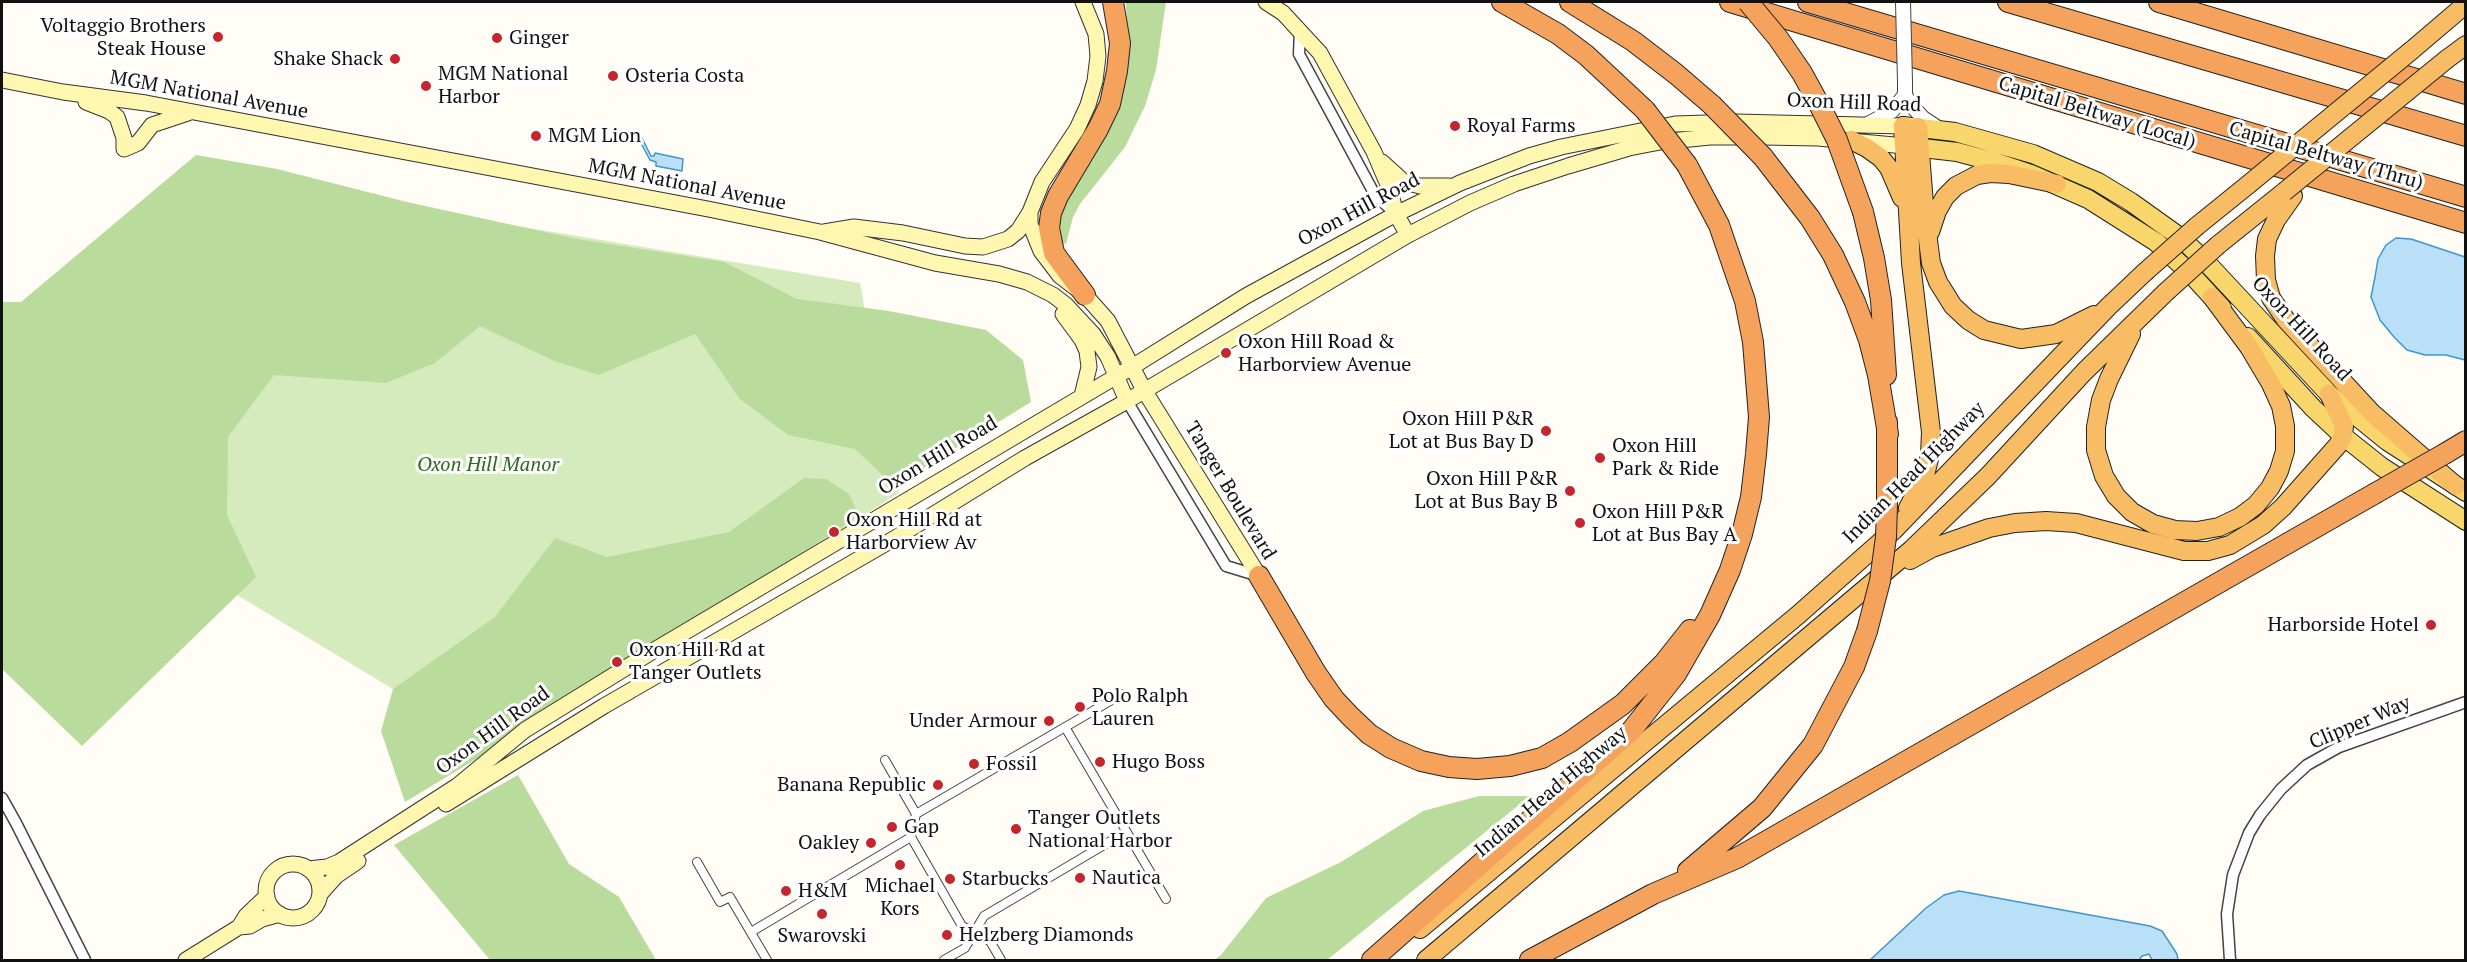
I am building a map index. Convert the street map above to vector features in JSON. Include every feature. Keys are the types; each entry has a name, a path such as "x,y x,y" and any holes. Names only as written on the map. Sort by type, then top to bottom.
{"highway":[{"path":"1085,295 1054,253 1049,228 1051,213 1058,196 1098,129 1110,104 1120,43 1113,2"},
{"path":"1371,960 1631,731 1681,666 1710,615 1730,570 1742,534 1755,465 1759,417 1756,371 1745,301 1719,225 1687,165 1645,110 1586,55 1549,28 1502,2"},
{"path":"1570,2 1633,41 1712,105 1763,157 1810,218 1833,255 1855,302 1869,340 1878,375 1888,435"},
{"name":"Capital Beltway (Local)","path":"1730,2 2466,223"},
{"path":"1653,894 1694,867 1762,808 1813,745 1854,667 1867,631 1880,581 1887,505 1888,435 1886,351 1874,258 1863,212 1837,140 1820,104 1790,56 1748,2"},
{"name":"Capital Beltway (Thru)","path":"1808,2 2466,197"},
{"path":"2008,2 2466,136"},
{"path":"2159,2 2466,94"},
{"name":"Indian Head Highway","path":"1382,960 1662,730 1894,530 2108,307 2145,272 2197,226 2466,4"},
{"path":"1426,960 1948,515 1995,469 2084,372 2218,245 2289,194 2347,140 2466,45"},
{"path":"1911,126 1921,147 1929,249 1938,282 1953,306 1968,320 1984,330 2004,337 2021,339 2056,334 2108,307"},
{"path":"1851,140 1867,148 1889,168 1902,197 1908,220 1931,444 1928,465 1919,489 1894,530"},
{"path":"1908,220 1921,147"},
{"path":"1929,249 1932,225 1937,211 1945,197 1963,182 1984,174 1996,173 2023,176 2057,184"},
{"path":"2289,194 2267,240 2266,280 2271,298 2286,321 2372,413 2461,489"},
{"path":"2428,213 2466,231"},
{"path":"2138,320 2109,378 2101,400 2096,427 2096,450 2104,476 2116,496 2132,512 2153,524 2175,530 2197,531 2219,527 2240,517 2256,505 2271,488 2285,451 2285,426 2281,406 2261,365 2212,297"},
{"path":"1872,582 1932,548 1969,533 2015,523 2076,523 2184,552 2208,551 2229,545 2263,525 2333,453 2343,436 2344,426 2340,413 2329,394"},
{"path":"1530,960 1653,894 1737,858 2466,441"},
{"path":"1259,576 1334,699 1369,734 1390,748 1421,761 1449,767 1477,769 1510,766 1542,758 1594,727 1623,704 1664,663 1679,645 1730,570"}],"main road":[{"path":"820,232 854,227 983,247 1008,239 1018,231 1030,212 1042,182 1077,129 1088,105 1095,81 1098,56 1096,34 1083,2"},
{"path":"1266,2 1283,13 1320,53 1374,152 1389,186 1396,214 1408,235"},
{"name":"MGM National Avenue","path":"2,80 191,112 820,232 935,263 999,274 1027,282 1053,295 1075,314 1093,334 1117,376 1127,401"},
{"path":"63,92 115,115 122,132 124,149 138,143 152,125 191,112"},
{"name":"Oxon Hill Road","path":"308,868 327,867 339,862 457,786 525,730 1132,367 1246,296 1396,214 1460,183 1553,149 1664,126 1710,122 1911,126 1940,129 1995,141 2064,166 2098,182 2157,218 2207,262 2329,394 2387,441 2461,489"},
{"name":"Oxon Hill Road","path":"320,894 336,876 604,706 1408,235 1470,203 1514,184 1629,148 1660,142 1710,137 1783,137 1851,140 1921,147"},
{"path":"1921,147 1995,162 2057,184 2105,208 2144,233 2178,262 2313,408 2343,436 2392,474 2466,521"},
{"path":"1374,152 1404,182 1439,187 1460,183"},
{"path":"1030,212 1030,224 1041,252 1060,276 1085,295 1108,321 1144,390"},
{"path":"1027,282 1063,314 1082,340 1089,367 1082,396"},
{"name":"Tanger Boulevard","path":"1144,390 1259,576"},
{"path":"296,864 308,868 315,875 320,894 317,904 310,912 292,918 280,914 272,907 267,896 267,884 273,873 284,866 296,864"},
{"path":"186,960 239,927 246,916 267,896"},
{"path":"239,927 250,926 262,919 280,914"}],"street":[{"path":"1903,2 1905,89 1917,113 1940,129"},
{"path":"1300,30 1299,54 1375,195 1396,214"},
{"path":"1868,124 1892,111 1905,89"},
{"name":"Tanger Boulevard","path":"1127,401 1226,567 1259,576"},
{"path":"916,814 1122,694"},
{"name":"Clipper Way","path":"2230,960 2227,914 2233,875 2249,834 2260,815 2281,789 2307,765 2339,747 2466,702"},
{"path":"1065,727 1166,899"},
{"path":"885,760 916,814 911,837 962,926 990,941 1001,960"},
{"path":"2,798 85,960"},
{"path":"944,960 965,948 984,916 1126,832"},
{"path":"751,932 911,837"},
{"path":"697,862 720,902 729,897 767,960"}],"green space":[{"path":"1126,2 1166,2 1156,70 1145,106 1125,147 1080,204 1073,217 1066,244 1061,242 1060,221 1064,205 1107,133 1126,81 1128,50"},
{"path":"196,155 277,169 407,202 577,239 724,262 797,299 889,311 986,330 1023,360 1031,402 909,477 886,478 855,449 788,435 740,399 695,334 599,375 554,361 480,326 435,363 386,383 274,375 228,437 227,515 256,577 82,746 2,669 2,302 21,302"},
{"name":"Oxon Hill Manor","path":"300,190 860,283 899,493 455,771 393,689 237,595 195,374"},
{"path":"804,478 826,479 849,494 859,516 566,705 405,802 381,731 393,689 495,617 555,538 607,557 729,532"},
{"path":"518,775 569,864 619,897 656,960 490,960 394,845"},
{"path":"1479,796 1530,796 1327,960 1214,960 1221,955 1266,898 1341,862 1423,811"}],"water":[{"path":"638,130 651,156 655,153 683,159 682,171 656,166 656,162 650,160 635,132"},
{"path":"2396,238 2411,239 2465,257 2465,360 2446,355 2425,355 2407,350 2380,320 2371,297 2378,259 2386,245"},
{"path":"1959,891 2150,926 2162,931 2177,954 2178,960 2152,960 2149,954 2142,956 2139,960 1870,960 1926,908 1944,895"}],"place":[{"name":"Voltaggio Brothers Steak House","path":"218,37"},
{"name":"Ginger","path":"497,38"},
{"name":"Shake Shack","path":"395,59"},
{"name":"Osteria Costa","path":"613,76"},
{"name":"MGM National Harbor","path":"426,86"},
{"name":"Royal Farms","path":"1455,126"},
{"name":"MGM Lion","path":"536,136"},
{"name":"Oxon Hill Road & Harborview Avenue","path":"1226,353"},
{"name":"Oxon Hill P&R Lot at Bus Bay D","path":"1546,431"},
{"name":"Oxon Hill Park & Ride","path":"1600,458"},
{"name":"Oxon Hill P&R Lot at Bus Bay B","path":"1570,491"},
{"name":"Oxon Hill P&R Lot at Bus Bay A","path":"1580,523"},
{"name":"Oxon Hill Rd at Harborview Av","path":"834,532"},
{"name":"Harborside Hotel","path":"2431,625"},
{"name":"Oxon Hill Rd at Tanger Outlets","path":"617,662"},
{"name":"Polo Ralph Lauren","path":"1080,707"},
{"name":"Under Armour","path":"1049,721"},
{"name":"Hugo Boss","path":"1100,762"},
{"name":"Fossil","path":"974,764"},
{"name":"Banana Republic","path":"938,785"},
{"name":"Gap","path":"892,827"},
{"name":"Tanger Outlets National Harbor","path":"1016,829"},
{"name":"Oakley","path":"871,843"},
{"name":"Michael Kors","path":"900,865"},
{"name":"Nautica","path":"1080,878"},
{"name":"Starbucks","path":"950,879"},
{"name":"H&M","path":"786,891"},
{"name":"Swarovski","path":"822,914"},
{"name":"Helzberg Diamonds","path":"947,935"}]}
